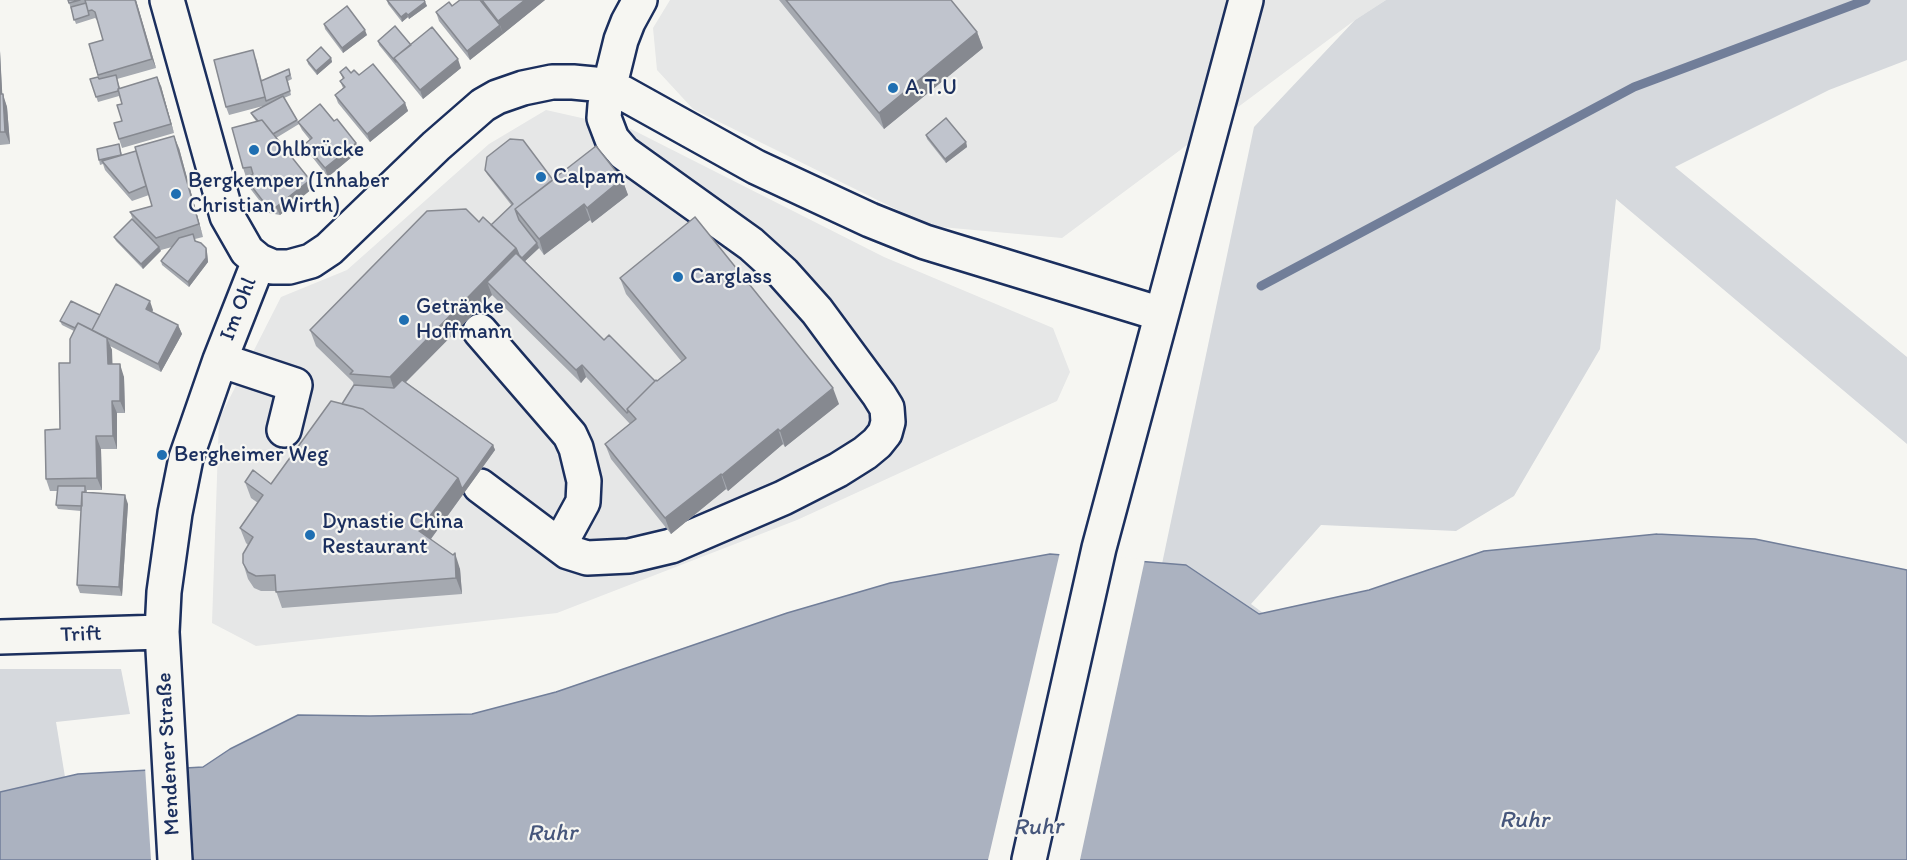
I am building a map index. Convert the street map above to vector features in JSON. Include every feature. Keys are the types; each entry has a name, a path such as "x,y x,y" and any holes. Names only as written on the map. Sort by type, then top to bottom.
{"street":[{"path":"167,0 226,216 247,251 258,261"},
{"path":"480,486 568,552 587,558 629,556 671,546 783,498 838,470 877,443 885,433 888,422 887,408 871,382 817,311 783,273 751,244 624,153 612,139 604,118 605,105 616,54 628,22 640,0"},
{"path":"1029,860 1099,548 1246,0"},
{"name":"Im Ohl","path":"163,640 164,592 175,513 186,458 258,261 273,267 289,267 310,261 329,249 436,146 483,105 497,97 524,88 552,81 594,84 610,88 639,100 756,167 870,220 925,242 1161,314"},
{"path":"480,331 570,435 576,448 584,482 583,502 565,536 564,547"},
{"path":"220,360 295,385 284,430"},
{"name":"Trift","path":"0,637 163,640"},
{"name":"Mendener Straße","path":"163,640 175,860"}],"shaded area":[{"path":"670,0 1386,0 1355,20 1062,238 930,226 693,109 657,70 653,28"},
{"path":"1386,0 1907,0 1907,60 1829,90 1675,167 1907,357 1907,444 1616,199 1600,349 1514,496 1456,531 1321,525 1251,604 1320,656 1119,768 1254,127 1355,20"},
{"path":"546,110 631,129 884,257 1053,328 1070,372 1057,401 797,520 557,613 256,646 212,623 219,419 281,297 347,270 489,144"},
{"path":"0,669 121,669 130,714 56,722 65,777 0,792"}],"water":[{"name":"Ruhr","path":"1657,534 1755,539 1907,570 1907,860 0,860 0,792 78,774 203,767 230,749 298,715 472,714 556,692 787,613 890,583 1050,554 1186,565 1259,614 1369,590 1484,551"}],"pier":[{"path":"1060,552 1145,559 1080,860 988,860"},
{"path":"188,765 194,860 151,860 145,767"}],"building":[{"path":"85,0 135,0 152,59 98,75 89,44 103,40 95,12 88,11"},
{"path":"387,0 424,0 425,2 408,15 406,13 401,17"},
{"path":"460,0 480,0 500,25 467,51 436,12 449,2 452,6"},
{"path":"482,0 525,0 498,21"},
{"name":"A.T.U","path":"786,0 951,0 977,32 879,113"},
{"path":"86,3 89,15 74,20 71,7"},
{"path":"347,6 365,30 342,48 324,24"},
{"path":"395,26 411,45 394,58 396,62 378,41"},
{"path":"432,27 458,59 420,90 394,58"},
{"path":"321,47 331,58 316,71 307,60"},
{"path":"253,50 265,97 226,107 214,60"},
{"path":"373,64 405,103 367,134 335,95 345,87 340,81 344,78 340,72 346,67 351,73 354,70 359,75"},
{"path":"289,69 290,75 286,77 290,91 266,101 261,81"},
{"path":"116,75 118,91 96,97 90,79"},
{"path":"157,77 171,124 119,139 114,123 122,121 117,105 122,104 118,89"},
{"path":"0,94 3,94 5,132 0,132"},
{"path":"283,96 297,120 273,134 262,120 258,121 251,113"},
{"path":"320,104 334,121 337,119 356,143 325,168 305,144 312,138 298,122"},
{"path":"946,118 966,142 945,159 926,135"},
{"path":"262,120 310,180 276,207 266,205 246,179 253,174 251,167 243,168 232,128"},
{"path":"174,136 199,224 156,238 130,212 152,206 135,147"},
{"path":"510,139 523,140 553,180 515,209 519,220 537,243 522,258 516,248 491,225 513,204 485,170 487,157"},
{"path":"119,144 121,155 99,160 97,149"},
{"path":"596,146 622,179 587,208 584,204 539,239 515,209"},
{"path":"136,151 146,186 129,193 102,161"},
{"name":"Getränke Hoffmann","path":"466,209 479,222 483,217 516,248 390,377 350,374 353,371 310,330 427,211"},
{"path":"695,217 833,388 665,518 605,444 636,419 627,409 656,380 686,358 620,278"},
{"path":"132,219 159,247 141,264 114,237"},
{"path":"193,234 195,241 206,248 206,258 188,282 161,261 179,238"},
{"path":"516,253 604,340 609,335 655,381 627,409 627,413 582,365 576,370 487,282"},
{"path":"116,284 150,301 146,309 178,325 158,364 92,330"},
{"path":"71,301 100,315 92,330 78,323 75,328 60,321"},
{"path":"78,323 107,338 108,364 120,364 120,401 112,401 113,436 96,436 97,478 46,479 45,430 60,429 59,363 70,363 70,339"},
{"path":"402,380 493,445 462,489 458,478 363,409 342,404 354,385 394,388"},
{"path":"331,401 363,409 458,478 419,531 453,555 455,553 456,578 276,592 275,575 256,576 248,572 243,563 243,554 253,537 240,528 263,495 245,482 253,470 271,484"},
{"path":"58,486 85,486 85,492 82,492 82,506 56,505"},
{"path":"82,492 125,495 119,587 77,585"}],"waterway":[{"path":"1261,286 1634,87 1866,0"}],"place":[{"name":"A.T.U","path":"893,88"},
{"name":"Ohlbrücke","path":"254,150"},
{"name":"Calpam","path":"541,177"},
{"name":"Bergkemper (Inhaber Christian Wirth)","path":"176,194"},
{"name":"Carglass","path":"678,277"},
{"name":"Getränke Hoffmann","path":"404,320"},
{"name":"Bergheimer Weg","path":"162,455"},
{"name":"Dynastie China Restaurant","path":"310,535"}]}
